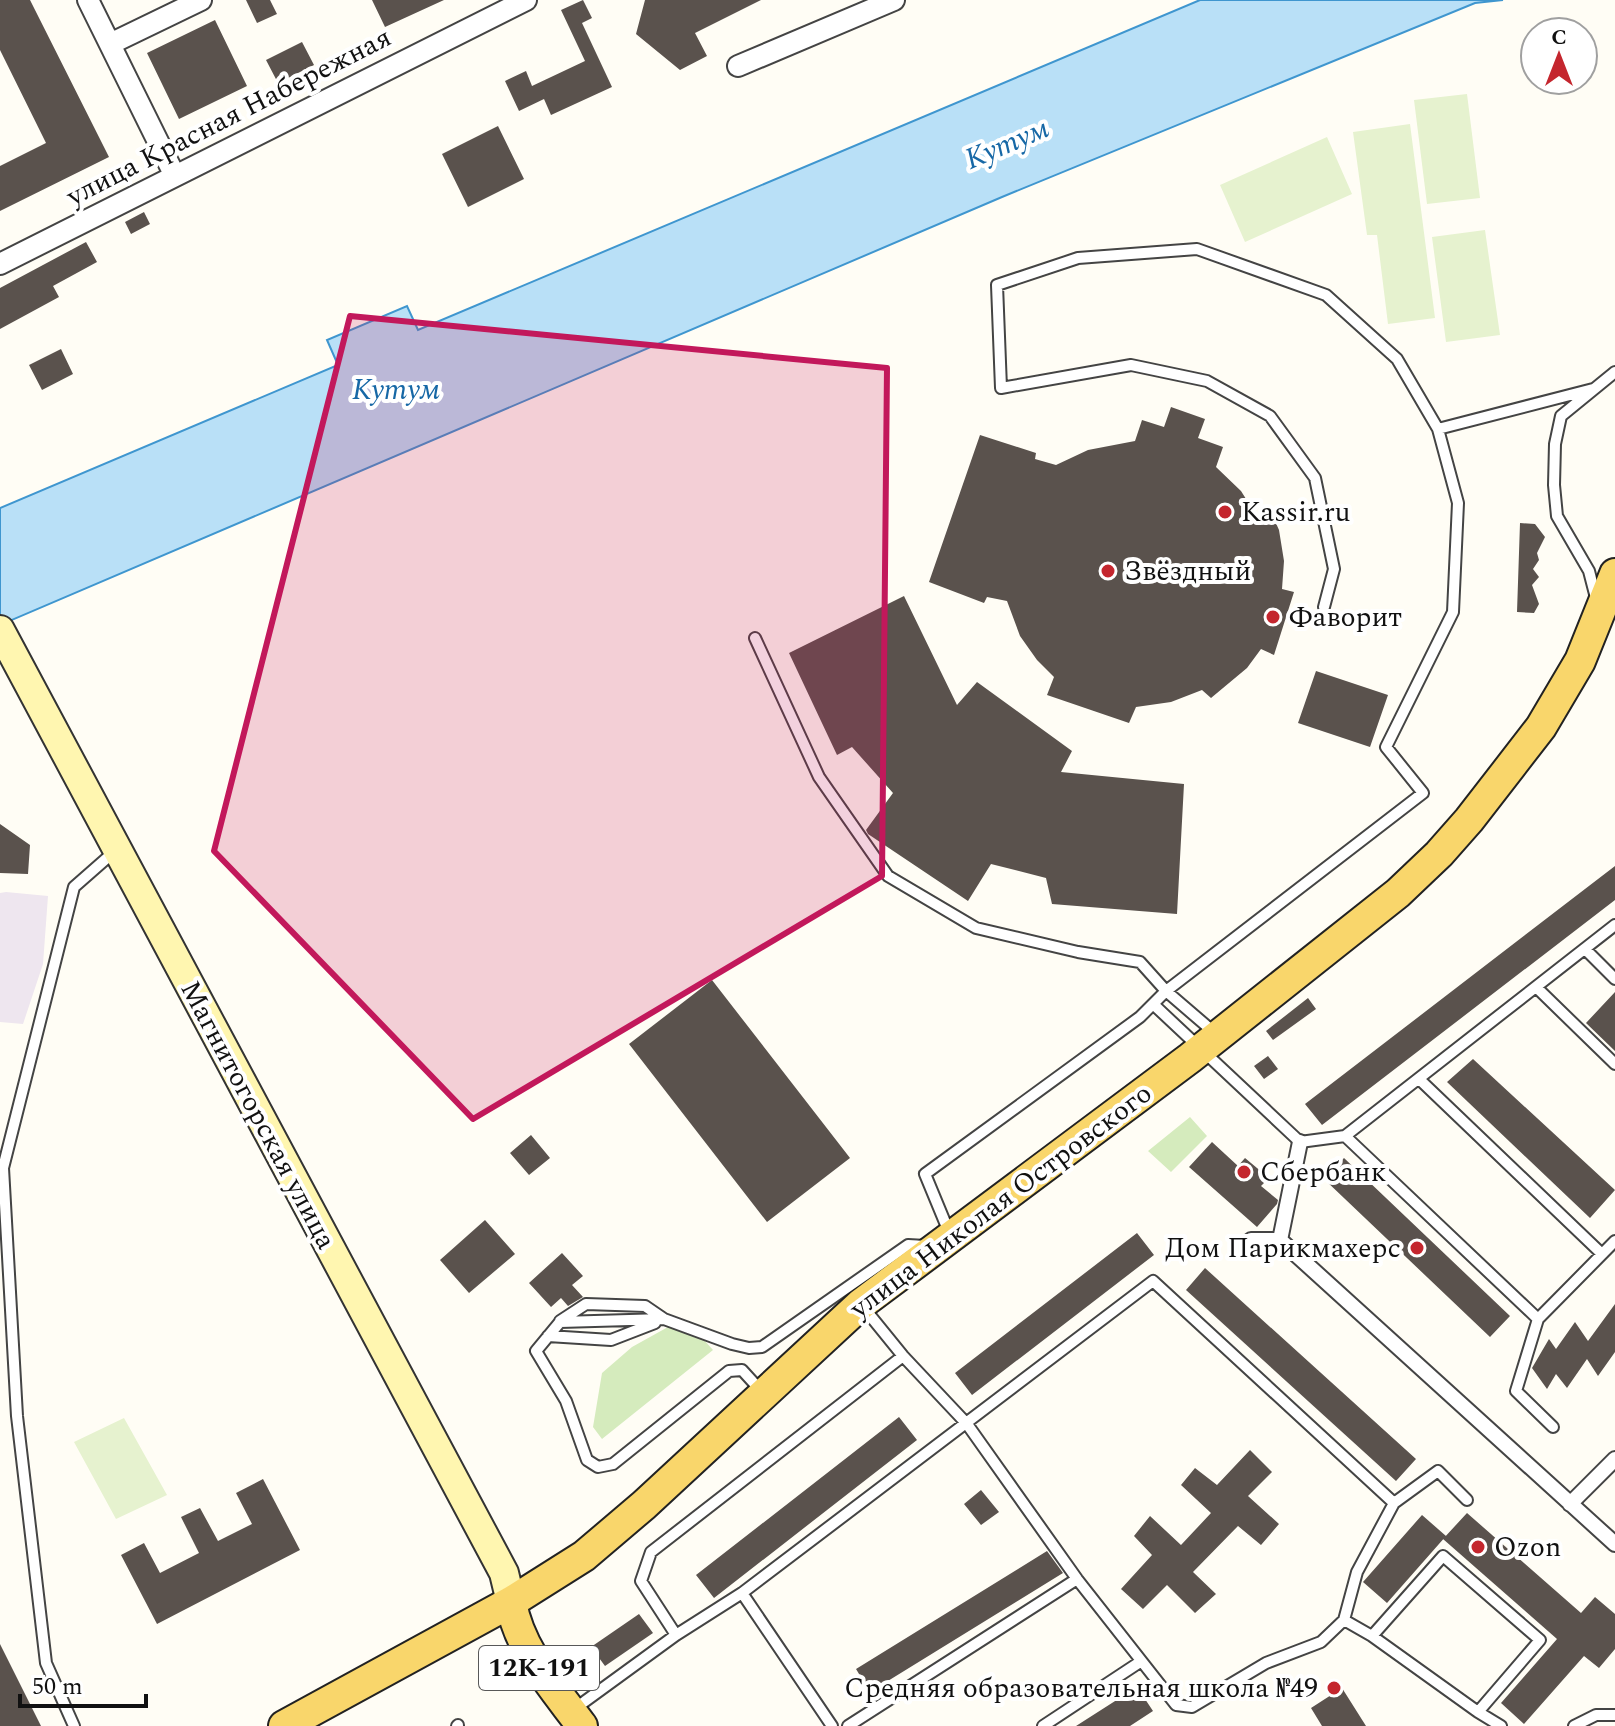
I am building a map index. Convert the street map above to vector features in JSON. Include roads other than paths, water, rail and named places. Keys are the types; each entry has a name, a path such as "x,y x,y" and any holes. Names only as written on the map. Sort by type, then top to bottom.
{"main road":[{"name":"улица Николая Островского","path":"284,1726 511,1602 584,1556 765,1395 861,1304 1209,1042 1398,893 1469,820 1541,727 1565,689 1600,616 1615,574"},
{"name":"Магнитогорская улица","path":"0,630 504,1573 511,1602"},
{"name":"12К-191","path":"511,1602 521,1636 576,1718"}],"street":[{"path":"88,0 175,176"},
{"path":"110,44 201,0"},
{"name":"улица Красная Набережная","path":"0,264 526,0"},
{"path":"738,66 894,0"},
{"path":"1280,1240 1300,1142"},
{"path":"1251,1240 1280,1240 1615,1544"},
{"path":"1570,1504 1615,1459"}],"lane":[{"path":"765,1395 742,1370 729,1371 613,1464 598,1467 587,1460 566,1401 536,1351 560,1322 586,1304 645,1306 664,1319 749,1348 762,1347 908,1245 946,1242 925,1174 1140,1017 1166,991 1423,793 1386,747 1453,612 1458,503 1438,429 1397,359 1326,295 1197,249 1078,258 997,285 1001,388 1131,365 1207,381 1270,416 1315,478 1334,569 1324,607"},
{"path":"1600,616 1589,571 1557,516 1555,444 1561,416 1615,372"},
{"path":"1438,429 1599,387"},
{"path":"755,638 819,777 888,876 976,928 1078,952 1140,962 1300,1142 1345,1136 1615,925"},
{"path":"74,1726 46,1663 17,1416 3,1168 74,887 117,850"},
{"path":"1585,949 1615,979"},
{"path":"1536,987 1615,1064"},
{"path":"1153,1004 1209,1042"},
{"path":"1419,1079 1602,1254"},
{"path":"1345,1136 1538,1319"},
{"path":"1553,1427 1516,1391 1538,1319 1615,1241"},
{"path":"576,1718 676,1635 742,1593 1153,1281 1394,1503"},
{"path":"861,1304 903,1356 967,1424 1077,1579 1176,1705 1192,1707 1266,1663 1321,1642 1344,1620 1357,1572 1394,1503 1438,1471 1467,1500"},
{"path":"560,1322 664,1319"},
{"path":"548,1336 611,1340 664,1319"},
{"path":"676,1635 641,1581 651,1552 903,1356"},
{"path":"1372,1636 1443,1556 1540,1640 1478,1712"},
{"path":"848,1726 1077,1579"},
{"path":"742,1593 832,1726"},
{"path":"1344,1620 1372,1636 1501,1726"},
{"path":"1043,1726 1140,1662"},
{"path":"1574,1726 1596,1715 1615,1715"}],"water":[{"name":"Кутум","path":"1200,0 1503,0 1475,3 1002,197 0,625 0,508 338,365 327,340 407,306 418,330"}],"place":[{"name":"Kassir.ru","path":"1225,512"},
{"name":"Звёздный","path":"1108,571"},
{"name":"Фаворит","path":"1273,617"},
{"name":"Сбербанк","path":"1244,1172"},
{"name":"Дом Парикмахерс","path":"1417,1248"},
{"name":"Ozon","path":"1478,1547"},
{"name":"Средняя образовательная школа №49","path":"1334,1688"}]}
